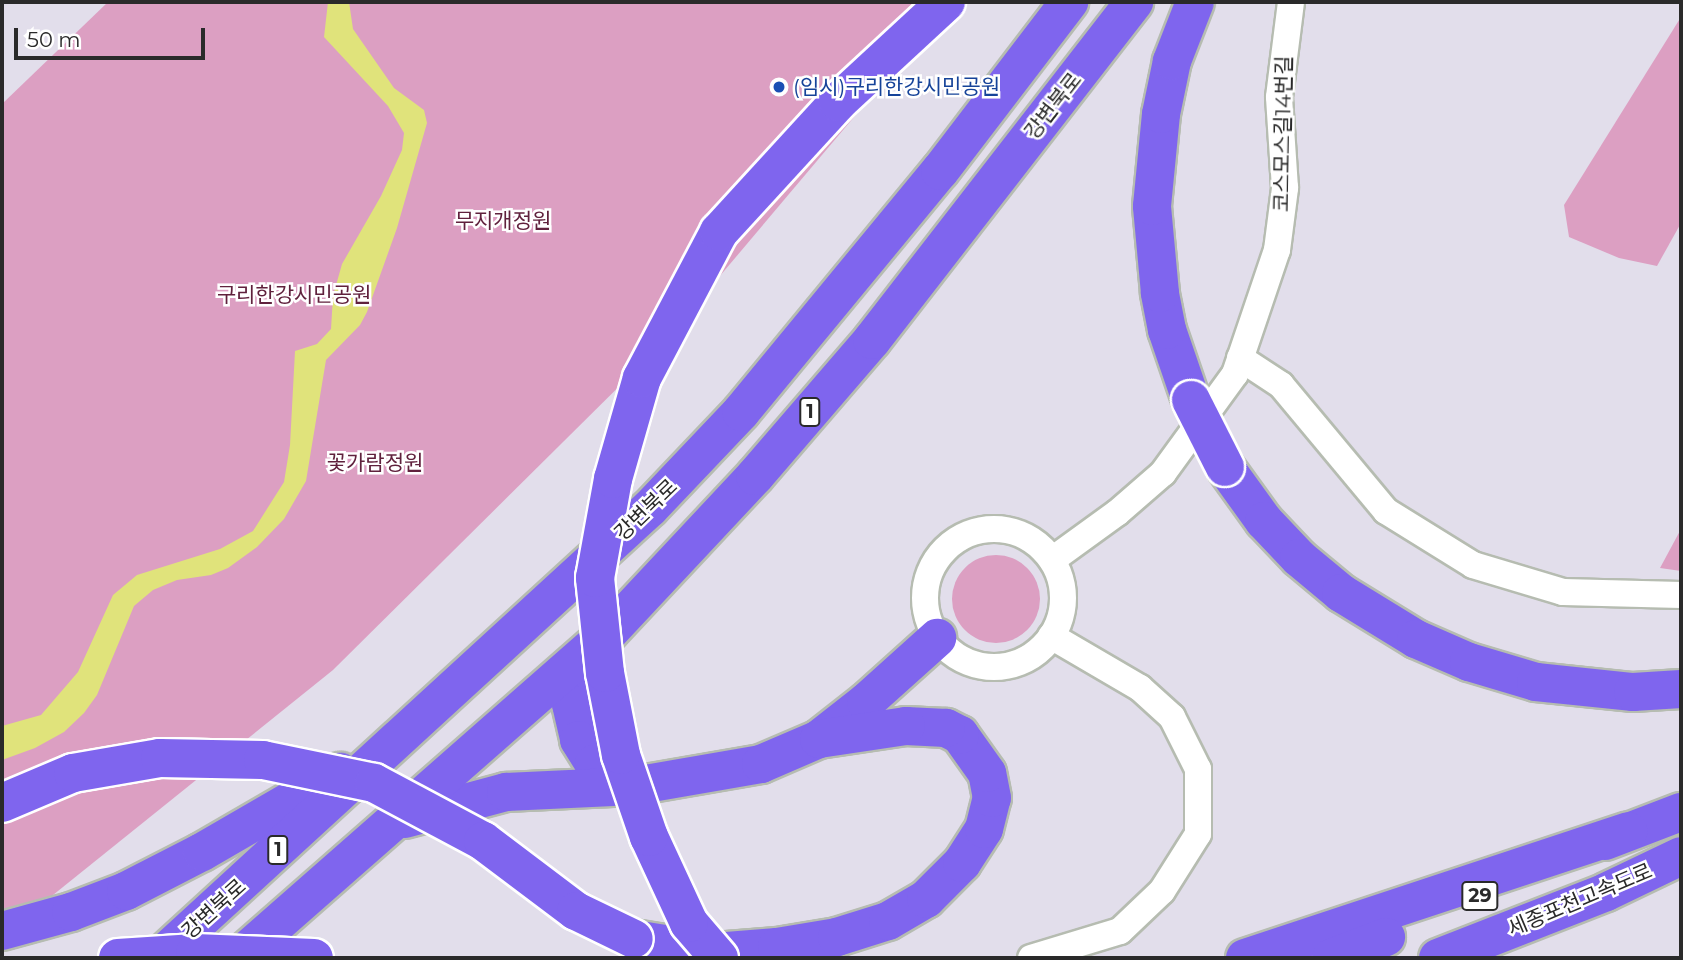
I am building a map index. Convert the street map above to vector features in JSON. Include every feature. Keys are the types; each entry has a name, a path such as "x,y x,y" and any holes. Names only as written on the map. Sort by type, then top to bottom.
{"highway":[{"path":"719,958 689,923 649,837 621,755 606,673 595,578 613,480 642,378 719,232 838,102 946,2"},
{"name":"강변북로","path":"159,958 650,508 741,412 940,171 1069,2"},
{"name":"강변북로","path":"238,958 609,632 755,476 872,340 1134,2"},
{"path":"1195,2 1172,61 1160,114 1152,206 1160,293 1167,330 1191,400 1225,467 1264,521 1299,558 1341,593 1416,639 1469,662 1536,682 1633,692 1681,690"},
{"path":"609,632 583,671 571,704 579,740 594,764 634,786"},
{"path":"819,739 866,702 937,638"},
{"path":"2,803 74,773 160,758 263,760 374,783 483,841 576,911 634,939 714,952 777,947 837,936 888,921 926,899 962,863 984,829 992,798 987,773 960,735 946,728 906,726 819,739 761,764 634,786 506,792 397,821"},
{"path":"2,931 71,912 126,891 202,852 397,740"},
{"name":"세종포천고속도로","path":"1331,958 1391,936 1628,831 1681,812"},
{"path":"1245,958 1628,831"},
{"name":"세종포천고속도로","path":"1438,958 1606,892 1681,856"},
{"path":"1471,958 1606,892"},
{"path":"118,958 195,953 314,958"}],"street":[{"name":"코스모스길14번길","path":"1052,560 1116,513 1163,473 1234,374 1277,250 1285,188 1279,97 1291,2"},
{"path":"1240,358 1281,385 1386,512 1473,565 1563,592 1681,594"},
{"path":"983,530 1003,530 1022,535 1039,545 1052,560 1060,579 1063,598 1060,618 1051,636 1027,659 995,668 962,660 937,638 928,621 924,601 927,581 934,563 947,547 964,536 983,530"},
{"path":"1031,958 1120,931 1162,891 1198,834 1198,769 1172,717 1140,688 1051,636"}],"green space":[{"name":"구리한강시민공원","path":"108,2 947,2 925,33 665,341 333,670 2,936 2,104"},
{"path":"1681,17 1681,223 1657,266 1619,258 1569,237 1564,205"},
{"path":"1681,529 1681,571 1660,568"},
{"path":"996,555 1013,559 1027,568 1036,582 1040,599 1036,616 1027,630 1013,639 996,643 979,639 965,630 956,616 952,599 956,582 965,568 979,559"}],"shaded area":[{"path":"328,2 349,2 353,29 394,88 424,110 427,123 397,228 367,312 360,325 326,360 306,481 284,519 257,547 228,568 211,575 177,580 153,590 134,606 97,695 84,713 64,732 35,748 2,760 2,726 41,715 78,672 113,595 137,575 220,549 253,531 284,482 290,445 295,351 317,344 331,329 333,296 342,264 381,196 402,150 404,133 388,106 324,37"}],"place":[{"name":"(임시)구리한강시민공원","path":"779,87"}],"park label":[{"name":"무지개정원","path":"503,221"},
{"name":"꽃가람정원","path":"375,463"}]}
